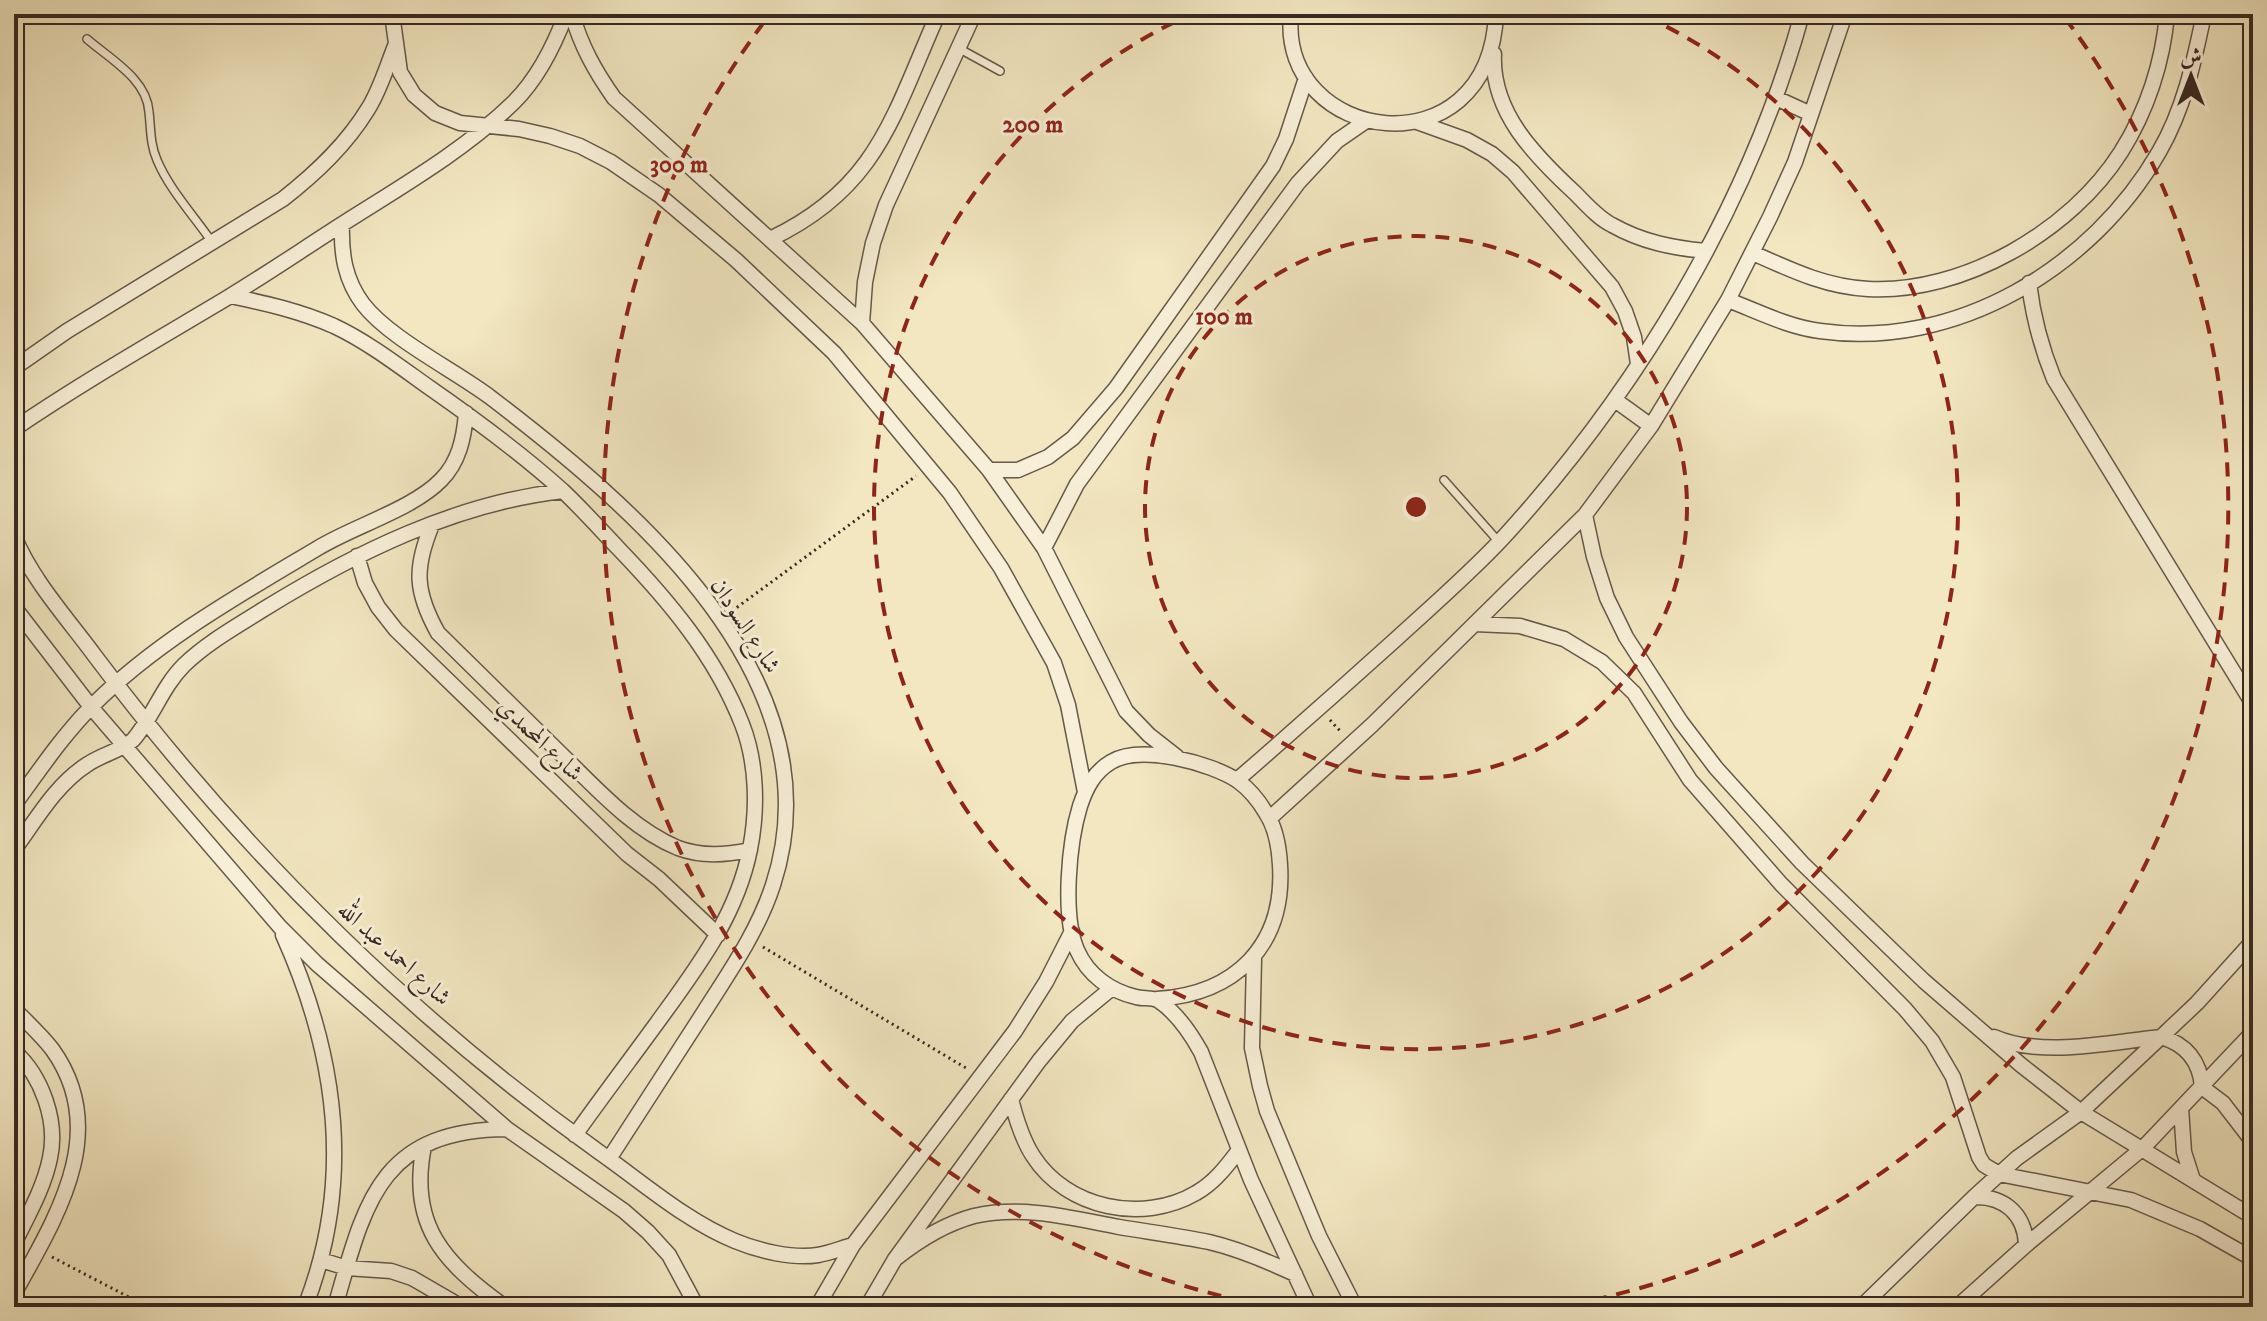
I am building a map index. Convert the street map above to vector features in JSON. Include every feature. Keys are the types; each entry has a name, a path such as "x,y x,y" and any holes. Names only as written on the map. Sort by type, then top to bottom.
{"street":[{"path":"392,14 400,72 414,95 435,113 460,123 534,132 580,146 611,162 659,195 736,260 834,353 929,467 1001,568 1054,663 1068,705 1085,792"},
{"path":"14,368 67,331 283,199 313,175 342,146 370,107 395,46 402,14"},
{"path":"14,429 342,225 487,126 515,101 538,72 569,14"},
{"path":"569,14 594,70 614,98 862,323 989,470 1044,548 1126,711 1149,735 1181,759"},
{"path":"770,239 819,212 840,194 867,163 886,132 938,14"},
{"path":"862,323 865,282 873,243 886,205 974,14"},
{"path":"1291,14 1289,26 1294,53 1306,78 1332,104 1366,121 1391,124 1417,122 1440,114 1476,83 1488,63 1495,40"},
{"path":"1496,14 1493,73 1502,101 1515,128 1558,177 1608,223 1631,235 1668,246 1706,251"},
{"path":"1237,780 1319,709 1499,542 1554,480 1615,400 1706,251 1750,163 1776,98 1802,14"},
{"path":"1270,818 1352,743 1585,515 1651,426 1753,253 1795,162 1845,14"},
{"path":"1753,253 1827,284 1870,289 1913,286 1955,278 2019,249 2076,206 2120,153 2152,90 2167,14"},
{"path":"1728,300 1818,331 1869,334 1921,328 1965,317 2029,283 2064,261 2117,211 2159,151 2189,85 2204,14"},
{"path":"989,470 1018,470 1048,457 1073,438 1102,406 1273,166 1286,139 1306,78"},
{"path":"1776,98 1811,114"},
{"path":"1044,548 1077,484 1298,183 1327,151 1366,121"},
{"path":"1417,122 1467,140 1492,154 1513,172 1612,287 1634,337 1638,364"},
{"name":"شارع السودان","path":"342,225 341,253 349,281 364,305 385,325 487,394 586,473 680,569 755,675 773,715 783,757 787,800 784,843 773,885 749,939 609,1159"},
{"path":"2029,283 2039,337 2054,379 2253,704"},
{"name":"شارع السودان","path":"230,296 265,303 332,326 364,342 466,413 563,491 657,589 706,654 727,689 743,727 753,767 755,808 750,850 736,895 718,935 575,1135"},
{"path":"1615,400 1651,426"},
{"path":"14,805 60,741 91,707 156,650 282,569 344,533 422,495 441,480 455,460 464,437 466,413"},
{"path":"14,850 69,779 88,764 125,747 140,732 172,677 200,651 285,596 357,556 496,502 563,491"},
{"path":"1585,515 1607,598 1626,637 1681,722 1716,768 1802,863 1924,981 2081,1112 2253,1217"},
{"name":"شارع المحمدي","path":"432,525 421,552 418,580 424,608 438,633 592,784 661,840 704,854 750,850"},
{"name":"شارع احمد عبد الله","path":"14,536 40,582 144,723 292,888 338,935 436,1023 575,1135 699,1221 735,1242 775,1253 817,1255 853,1245"},
{"name":"شارع المحمدي","path":"357,556 365,583 378,607 416,651 627,854 659,879 718,935"},
{"path":"14,607 91,707 280,927 317,964 507,1129 624,1211 648,1232 669,1255 697,1307"},
{"path":"1475,624 1520,626 1564,639 1602,662 1634,693 1690,780 1781,884 1905,1009 1932,1041 1953,1077 1984,1165 1999,1174 2131,1200 2166,1212 2253,1259"},
{"path":"1151,754 1181,759 1237,780 1257,799 1270,818 1279,850 1281,878 1277,906 1268,933 1254,958 1220,984 1200,993 1157,999 1126,995 1097,978 1076,948 1069,910 1074,838 1085,792 1095,775 1111,762 1131,755 1151,754"},
{"path":"280,927 303,979 316,1020 331,1090 335,1146 331,1203 321,1260 305,1307"},
{"path":"817,1307 853,1245 1015,1031 1072,931"},
{"path":"1861,1307 2017,1158 2081,1112 2197,1003 2253,941"},
{"path":"1254,958 1252,1048 1267,1111 1319,1236 1355,1307"},
{"path":"867,1307 895,1259 1011,1099 1072,1021 1112,988"},
{"path":"1157,999 1191,1034 1201,1052 1239,1150 1310,1307"},
{"path":"14,1009 52,1050 67,1076 76,1105 79,1135 76,1165 61,1203 14,1294"},
{"path":"1980,1028 2004,1041 2041,1048 2161,1037 2180,1044 2194,1058 2202,1087 2223,1103 2253,1142"},
{"path":"1957,1307 2143,1148 2253,1032"},
{"path":"14,1051 37,1079 47,1104 52,1131 50,1158 14,1244"},
{"path":"1011,1099 1026,1144 1054,1180 1079,1197 1108,1207 1138,1210 1168,1205 1197,1193 1221,1174 1239,1150"},
{"path":"2181,1108 2181,1138 2193,1180"},
{"path":"335,1307 365,1209 378,1185 399,1163 424,1146 451,1135 479,1129 507,1129"},
{"path":"424,1146 419,1191 423,1214 432,1235 444,1255 460,1271 505,1307"},
{"path":"1974,1197 1994,1198 2011,1209 2023,1225 2026,1245"},
{"path":"895,1259 918,1240 945,1226 974,1216 1004,1211 1034,1211 1210,1242 1253,1255 1295,1274"},
{"path":"321,1260 347,1268 380,1269 412,1278 462,1307"}],"lane":[{"path":"87,39 141,88 147,99 151,145 158,163 213,243"},
{"path":"960,49 1000,71"},
{"path":"1444,480 1499,542"}],"path":[{"path":"719,621 929,467"},
{"path":"1319,709 1352,743"},
{"path":"749,939 980,1076"},
{"path":"38,1249 148,1307"}]}
